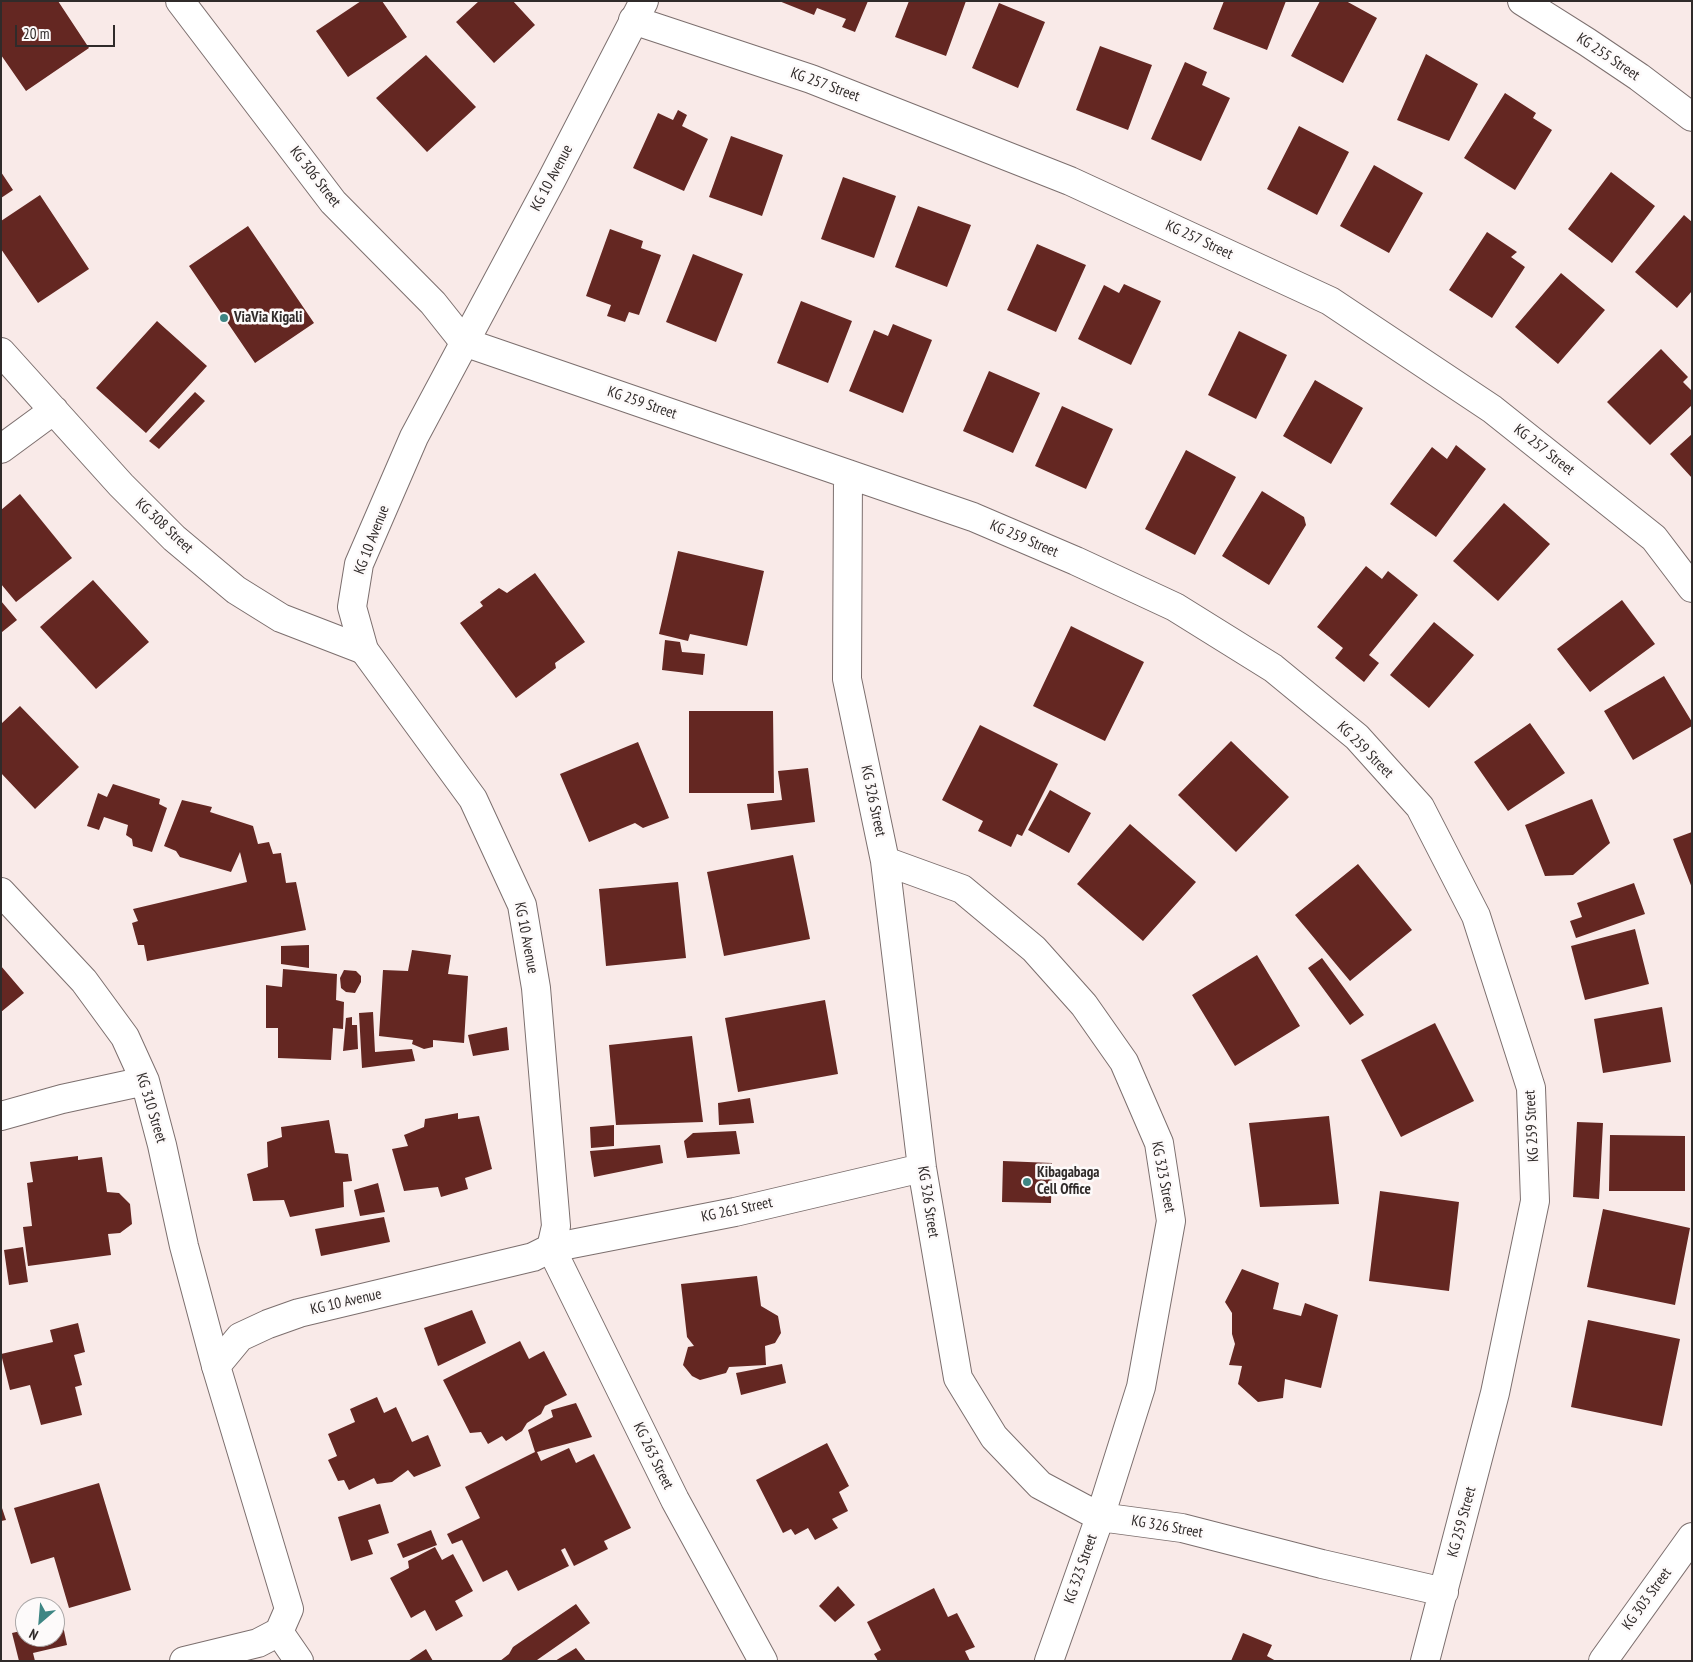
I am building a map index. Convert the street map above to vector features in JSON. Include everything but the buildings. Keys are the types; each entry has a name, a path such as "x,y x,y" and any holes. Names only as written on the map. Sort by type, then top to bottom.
{"street":[{"name":"KG 306 Street","path":"180,1 333,202 433,303 464,342"},
{"name":"KG 255 Street","path":"1522,1 1638,77 1692,118"},
{"name":"KG 10 Avenue","path":"216,1366 240,1337 299,1313 532,1257 551,1248 556,1226 536,988 522,905 473,799 364,650 352,607 359,564 414,436 552,179 638,11"},
{"name":"KG 257 Street","path":"638,11 1070,181 1330,301 1492,409 1654,538 1692,588"},
{"name":"KG 259 Street","path":"464,342 973,517 1175,608 1273,668 1357,737 1420,807 1476,916 1531,1088 1535,1191 1535,1200 1495,1393 1444,1592 1424,1661"},
{"name":"KG 308 Street","path":"1,352 121,485 168,532 236,590 281,618 364,650"},
{"path":"1,449 54,410"},
{"name":"KG 326 Street","path":"848,474 847,678 885,861 922,1168 958,1378 994,1437 1040,1485 1100,1517 1182,1528 1322,1564 1444,1592"},
{"name":"KG 323 Street","path":"885,861 962,889 1034,949 1084,1004 1124,1062 1159,1143 1171,1221 1141,1387 1100,1517 1049,1661"},
{"name":"KG 310 Street","path":"1,892 84,981 125,1037 145,1081 162,1146 184,1246 216,1366"},
{"path":"1,1116 62,1099 145,1081"},
{"name":"KG 261 Street","path":"551,1248 735,1212 922,1168"},
{"name":"KG 263 Street","path":"551,1248 675,1500 764,1661"},
{"path":"184,1661 258,1642 279,1632 290,1608 216,1366"},
{"name":"KG 303 Street","path":"1603,1661 1692,1536"},
{"path":"1666,1572 1692,1561"},
{"path":"279,1632 299,1661"}],"place":[{"name":"ViaVia Kigali","path":"224,318"},
{"name":"Kibagabaga Cell Office","path":"1027,1182"}]}
